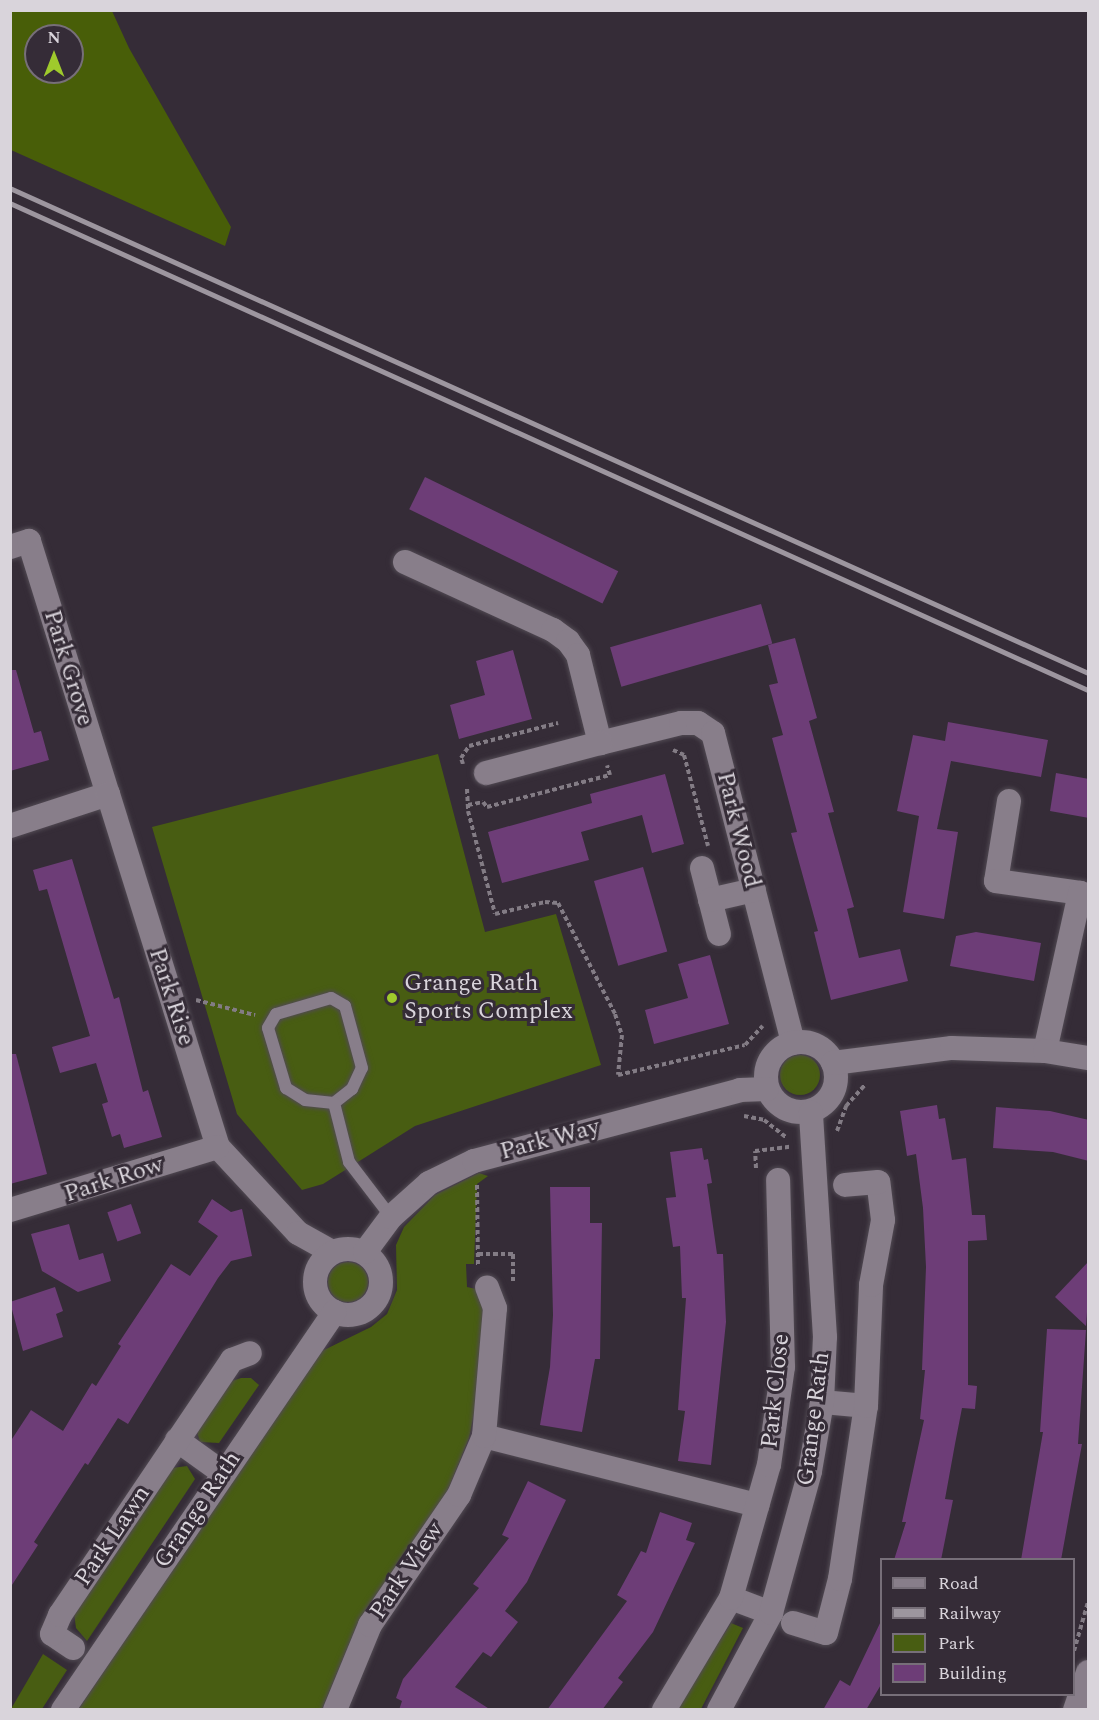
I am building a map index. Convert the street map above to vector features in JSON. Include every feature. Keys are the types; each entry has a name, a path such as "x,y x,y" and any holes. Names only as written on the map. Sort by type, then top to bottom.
{"street":[{"name":"Park Grove","path":"20,544 108,794"},
{"path":"405,562 553,630 568,641 578,655 600,743"},
{"name":"Park Wood","path":"472,775 681,723 698,723 713,733 790,1032"},
{"path":"10,826 108,794"},
{"name":"Park Rise","path":"108,794 218,1147 298,1233 332,1252"},
{"path":"1010,801 996,881 1084,896 1045,1051"},
{"path":"702,868 719,934"},
{"path":"710,900 754,890"},
{"path":"790,1032 813,1044 833,1063 834,1089 829,1099 811,1112 800,1113 780,1106 767,1089 767,1065 782,1048 790,1032"},
{"path":"833,1063 952,1048 1045,1051 1089,1058"},
{"name":"Park Way","path":"365,1252 391,1217 429,1183 474,1161 740,1090 767,1089"},
{"name":"Grange Rath","path":"720,1710 771,1613 810,1471 822,1402 825,1336 811,1112"},
{"name":"Park Row","path":"10,1210 218,1147"},
{"name":"Park Close","path":"664,1710 731,1598 769,1465 783,1367 767,1176"},
{"path":"794,1623 826,1633 840,1579 866,1406 871,1285 883,1220 878,1182 845,1185"},
{"path":"343,1248 365,1252 380,1269 381,1292 375,1302 357,1315 334,1312 319,1298 315,1278 318,1267 332,1252 343,1248"},
{"name":"Park View","path":"335,1710 370,1625 459,1495 484,1436 495,1308 487,1287"},
{"name":"Grange Rath","path":"63,1710 334,1312"},
{"name":"Park Lawn","path":"73,1648 52,1634 60,1615 232,1360 250,1353"},
{"path":"822,1402 866,1406"},
{"path":"484,1436 758,1505"},
{"path":"177,1440 223,1473"},
{"path":"731,1598 771,1613"},
{"path":"1075,1710 1089,1672"}],"lane":[{"path":"332,998 342,1001 362,1068 352,1089 334,1103 305,1100 286,1088 268,1028 270,1020 276,1014 332,998"},
{"path":"334,1103 349,1162 391,1217"}],"path":[{"path":"558,723 469,746 461,758 472,775 468,805 495,914 545,902 558,903 615,1014 622,1035 618,1076 745,1045 763,1026 790,1032"},
{"path":"670,749 684,755 712,860 702,868"},
{"path":"468,805 483,802 487,807 610,775 606,763 618,760"},
{"path":"173,1005 197,999 270,1020"},
{"path":"767,1176 754,1151 791,1147"},
{"path":"477,1184 478,1269 487,1287"},
{"path":"478,1254 513,1254 513,1285"},
{"path":"1075,1648 1089,1602"}],"green space":[{"path":"11,10 112,11 129,48 231,227 225,246 11,150"},
{"name":"Grange Rath Sports Complex","path":"438,754 485,932 556,914 601,1065 415,1126 323,1184 302,1190 237,1114 152,827"},
{"path":"800,1055 814,1061 820,1075 814,1089 800,1095 786,1089 780,1075 786,1061"},
{"path":"479,1173 488,1176 477,1184 474,1264 466,1264 467,1287 476,1289 484,1302 477,1398 469,1438 441,1507 356,1627 322,1709 78,1710 308,1367 322,1351 371,1327 387,1314 397,1290 396,1245 404,1227 435,1195"},
{"path":"348,1262 362,1268 368,1282 362,1296 348,1302 334,1296 328,1282 334,1268"},
{"path":"251,1378 259,1385 219,1443 200,1442 197,1432 232,1381"},
{"path":"187,1466 195,1479 87,1641 76,1628 74,1613 172,1468"},
{"path":"731,1623 743,1628 701,1709 675,1710"},
{"path":"43,1654 67,1670 42,1709 11,1709"}],"building":[{"path":"425,477 618,571 602,604 409,509"},
{"path":"761,604 772,643 621,687 610,647"},
{"path":"795,638 817,718 809,721 834,812 828,813 854,907 847,909 859,958 900,949 908,981 831,1000 814,932 818,931 791,833 797,832 772,738 783,735 769,685 778,683 768,645"},
{"path":"513,650 532,719 459,739 450,705 485,695 476,661"},
{"path":"10,670 16,670 34,733 41,731 49,760 10,771"},
{"path":"948,722 1048,740 1041,777 951,761 937,829 958,832 944,919 903,912 919,816 897,811 913,735 945,741"},
{"path":"1056,773 1089,779 1089,818 1050,811"},
{"path":"665,774 684,844 652,853 642,815 581,832 589,860 502,883 488,832 592,803 590,794"},
{"path":"72,859 114,999 119,997 143,1092 148,1090 162,1137 124,1148 120,1134 112,1137 102,1104 108,1102 96,1063 60,1073 52,1047 90,1036 47,889 39,891 33,870"},
{"path":"643,867 667,952 618,966 594,881"},
{"path":"976,932 1041,943 1034,981 950,966 956,936"},
{"path":"710,955 729,1024 654,1044 645,1010 688,998 678,964"},
{"path":"10,1054 16,1054 47,1174 10,1184"},
{"path":"937,1105 939,1119 945,1118 952,1160 966,1158 972,1215 985,1215 987,1240 968,1241 968,1385 977,1386 975,1409 962,1408 945,1499 953,1500 941,1558 895,1558 906,1522 902,1522 924,1420 920,1419 925,1370 922,1370 926,1267 923,1208 916,1154 907,1156 900,1111"},
{"path":"996,1107 1050,1111 1089,1120 1089,1161 1053,1152 993,1148"},
{"path":"702,1148 704,1160 708,1159 712,1183 707,1184 717,1254 723,1254 726,1322 711,1465 678,1461 685,1411 678,1410 686,1298 682,1298 680,1246 673,1247 666,1198 676,1197 670,1152"},
{"path":"550,1187 590,1187 590,1223 602,1223 600,1359 595,1359 582,1432 540,1425 550,1367 553,1315"},
{"path":"212,1199 231,1212 242,1209 252,1256 231,1261 218,1278 128,1424 118,1418 88,1465 85,1463 34,1542 38,1545 10,1588 10,1442 31,1410 63,1431 92,1383 96,1386 121,1346 118,1344 171,1264 190,1276 218,1236 198,1222"},
{"path":"131,1204 141,1233 117,1241 107,1212"},
{"path":"69,1224 79,1260 103,1253 111,1281 78,1292 42,1271 31,1234"},
{"path":"1089,1261 1089,1285 1086,1326 1055,1297"},
{"path":"55,1287 63,1311 56,1314 63,1337 23,1351 10,1302"},
{"path":"1047,1329 1086,1330 1078,1444 1082,1444 1061,1558 1021,1558 1043,1432 1040,1432"},
{"path":"528,1481 566,1500 527,1582 505,1611 518,1622 491,1657 483,1652 455,1687 491,1710 399,1710 402,1701 396,1698 403,1679 479,1588 473,1584 509,1538 502,1535"},
{"path":"660,1512 692,1523 686,1540 695,1543 653,1632 618,1678 623,1682 602,1710 547,1710 627,1601 617,1595 641,1551 646,1553"},
{"path":"880,1623 880,1686 866,1710 823,1710 840,1680 850,1686"}],"railway":[{"path":"10,188 1088,673"},
{"path":"10,203 1088,690"}],"place":[{"name":"Grange Rath Sports Complex","path":"392,998"}]}
